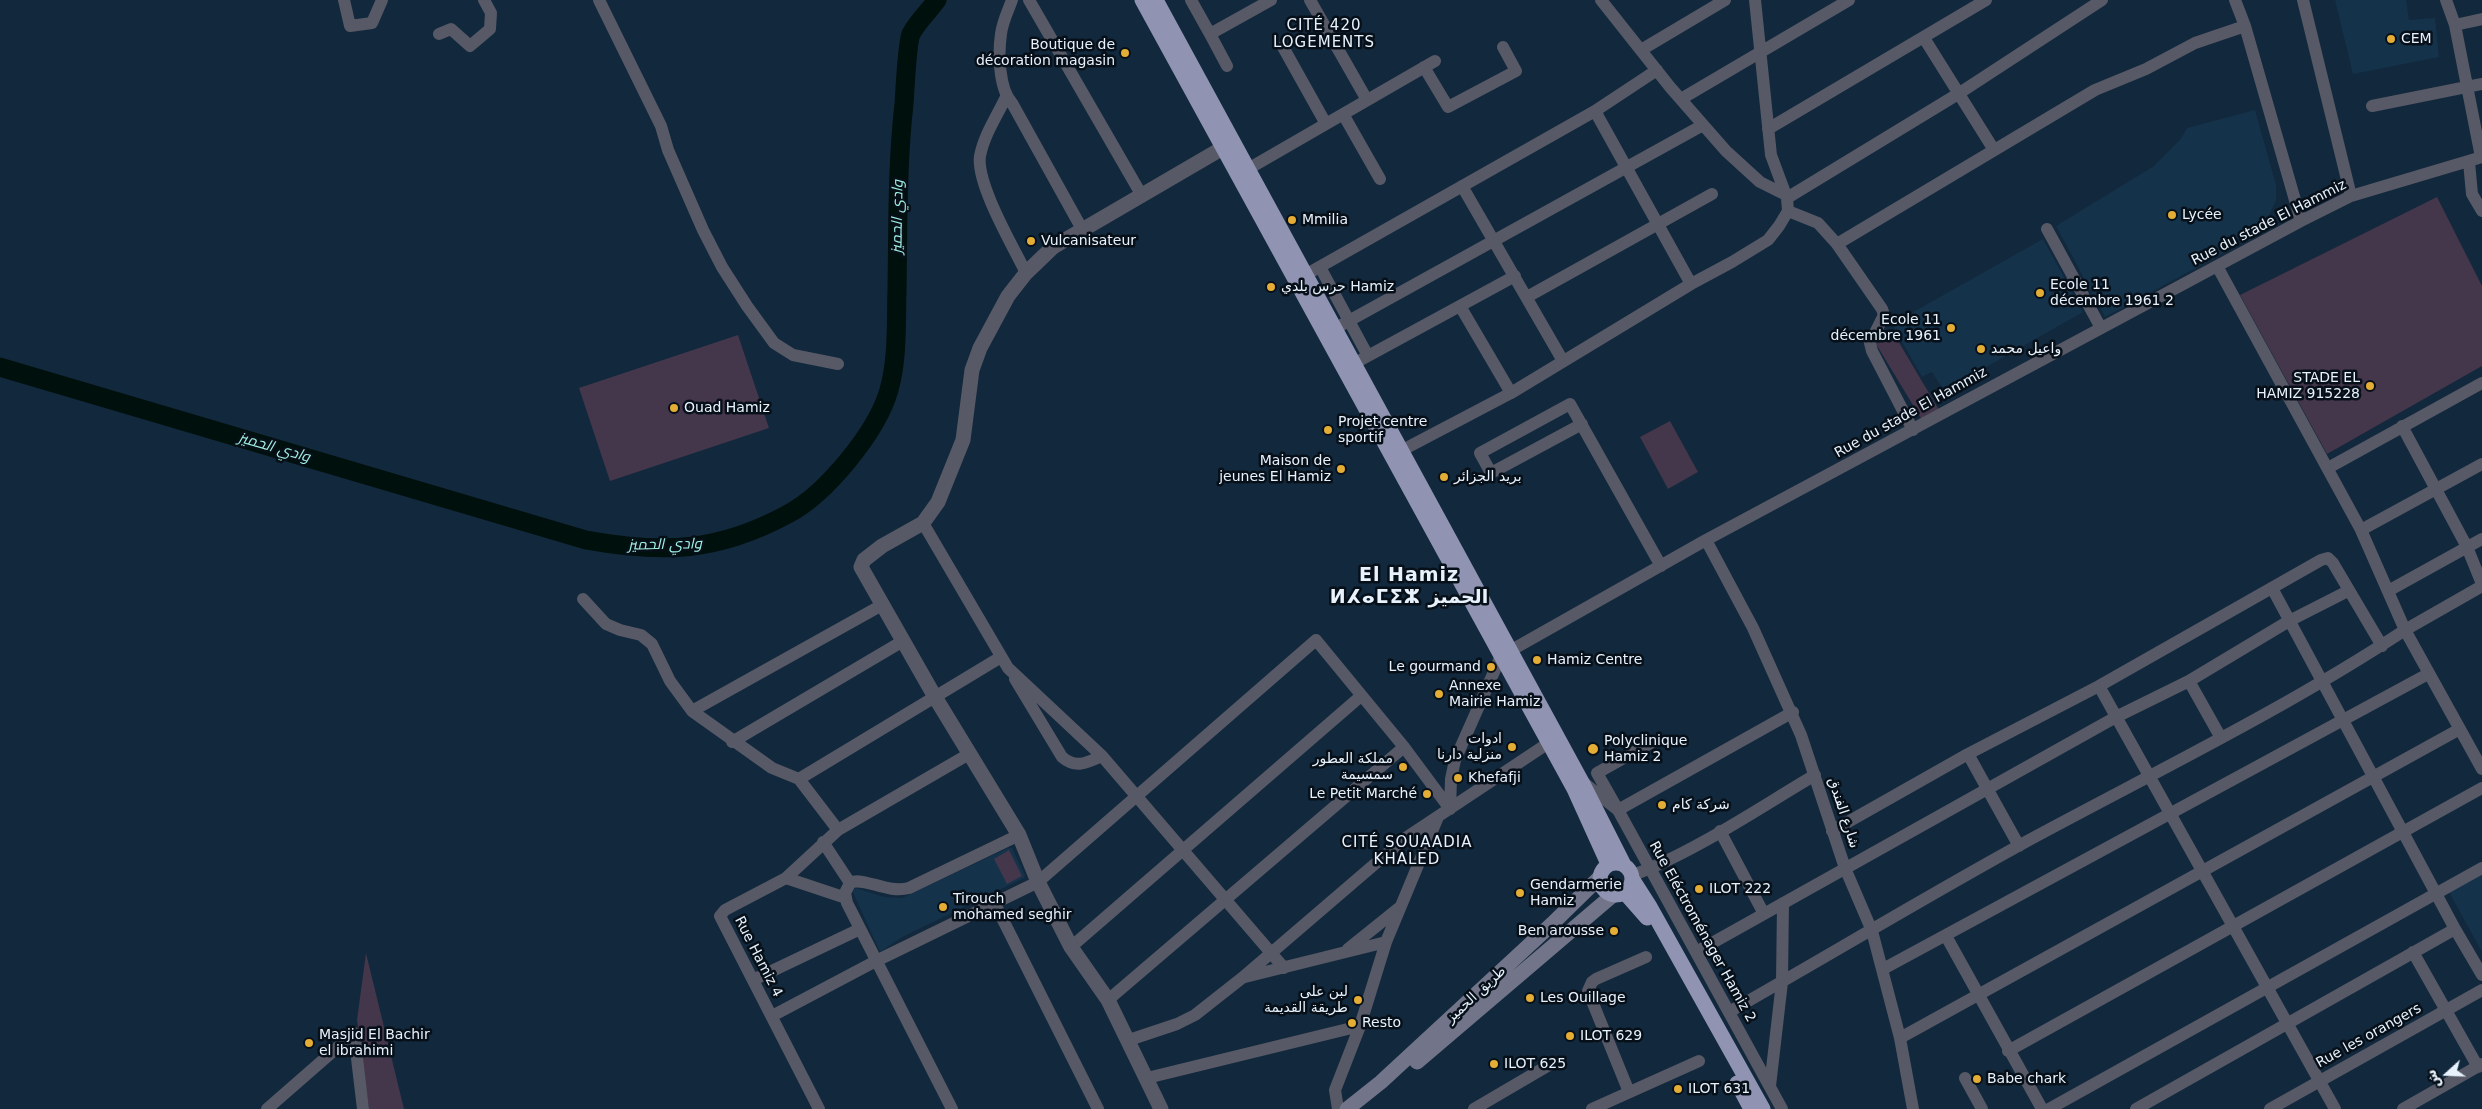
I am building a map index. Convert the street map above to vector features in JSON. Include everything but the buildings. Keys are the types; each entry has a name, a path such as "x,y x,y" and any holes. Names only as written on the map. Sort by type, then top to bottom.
{"highway":[{"path":"1142,0 1228,144 1248,169 1313,271 1362,359 1396,454"},
{"path":"1156,0 1228,144 1396,454 1505,654 1582,782 1615,881"},
{"path":"1505,654 1547,744 1586,812 1615,881 1641,910 1751,1109"},
{"path":"1602,848 1615,881 1649,905 1763,1109"}],"main road":[{"name":"طريق الحميز","path":"1360,1109 1455,1030 1615,881"},
{"name":"طريق الحميز","path":"1341,1108 1381,1082 1615,881"}],"street":[{"path":"344,0 350,26 372,23 382,0"},
{"path":"438,34 451,29 470,46 490,29 491,13 484,0"},
{"path":"599,0 661,126 668,150 703,230 722,267 742,298 774,343 793,355 838,364"},
{"path":"1012,0 1001,34 1000,63 1006,97 1012,103 1082,229"},
{"path":"1029,0 1141,194"},
{"path":"1191,0 1227,66"},
{"path":"1210,34 1271,0"},
{"path":"1310,0 1367,100"},
{"path":"1641,50 1725,0"},
{"path":"1396,454 1511,392 1768,240 1779,226 1787,201 1771,155 1756,0"},
{"path":"1680,99 1849,0"},
{"path":"1768,129 1986,0"},
{"path":"1787,201 1958,94 2102,0"},
{"path":"2235,0 2301,221"},
{"path":"2303,0 2351,196"},
{"path":"2446,0 2455,24 2467,87 2477,159 2472,194 2482,212"},
{"path":"1605,1 1680,99 1726,151 1760,182 1818,223 1837,244 1882,309 1884,315 1882,322 1870,343 1876,362 1913,430"},
{"path":"2455,24 2482,19"},
{"path":"1837,244 2095,90 2146,69 2195,44 2244,26"},
{"path":"1924,38 1994,150"},
{"path":"1283,47 1326,124"},
{"path":"1248,169 1430,64 1448,108 1516,71 1503,47"},
{"path":"1313,271 1595,111 1657,70"},
{"path":"2372,106 2482,84"},
{"path":"1006,97 986,136 980,158 983,185 1026,272"},
{"path":"1595,111 1691,284"},
{"path":"1344,114 1380,179"},
{"path":"1343,325 1704,125"},
{"path":"1161,1109 1108,1000 1071,947 1038,882 1019,834 935,697 882,605 863,570 862,563 882,546 923,523 938,502 963,440 969,387 980,348 1008,296 1026,272 1053,247 1228,144"},
{"name":"Rue du stade El Hammiz","path":"1505,654 1706,540 2301,221 2351,196 2433,170 2477,159"},
{"path":"1462,186 1563,361"},
{"path":"1527,297 1712,194"},
{"path":"2047,229 2101,328"},
{"path":"2217,266 2361,530 2405,630 2458,730 2482,769"},
{"path":"1362,359 1515,276"},
{"path":"1460,306 1511,392"},
{"path":"2328,468 2482,383"},
{"path":"1582,424 1491,473 1480,453 1570,404 1582,424 1661,566"},
{"path":"1729,1012 2019,846 2150,777 2321,682 2482,585 2467,547 2402,426"},
{"path":"2361,530 2482,464"},
{"path":"923,523 1062,756 1076,765 1102,756"},
{"path":"2388,591 2482,539"},
{"name":"شارع الفندق","path":"1706,540 1753,628 1793,712 1845,868 1872,931 1900,1038 1913,1109"},
{"path":"1832,831 1968,754 2099,686 2328,558 2382,646"},
{"path":"2272,588 2455,929 2482,975"},
{"path":"1696,952 2116,718 2189,681 2290,621 2348,591"},
{"path":"583,599 606,624 620,630 642,635 652,644 670,681 692,711 732,742 772,768 799,779 838,830"},
{"path":"692,711 882,605"},
{"path":"772,1016 876,961 1038,882 1316,640 1404,747 1450,809"},
{"path":"732,742 903,641"},
{"path":"1450,809 1451,779 1456,760 1505,654"},
{"path":"799,779 935,697 1005,662"},
{"path":"1005,662 1102,756 1284,968"},
{"path":"1883,969 2428,674"},
{"path":"2189,681 2221,738"},
{"path":"2099,686 2335,1109"},
{"path":"1071,947 1361,696"},
{"path":"1654,740 1598,773 1618,810 1793,712"},
{"path":"1900,1038 1976,994 2458,730"},
{"path":"1129,1040 1177,1024 1195,1015 1242,978 1404,839 1547,744"},
{"path":"1108,1000 1404,747"},
{"path":"846,898 786,878 838,830 969,754"},
{"path":"1968,754 2019,846"},
{"path":"1615,881 1650,869 1720,831 1815,775"},
{"name":"Rue Eléctroménager Hamiz 2","path":"1582,782 1618,810 1782,1109"},
{"path":"2009,1050 2482,788"},
{"path":"1324,1109 1341,1108 1335,1090 1360,1026 1386,942 1438,817"},
{"path":"1720,831 1764,914"},
{"path":"850,883 859,881 890,890 909,888 1019,834"},
{"path":"823,842 850,883"},
{"path":"2050,1109 2482,868"},
{"name":"Rue Hamiz 4","path":"786,878 725,910 720,916 819,1109"},
{"path":"850,883 845,893 846,898 952,1109"},
{"path":"995,904 1098,1109"},
{"path":"1770,1086 1782,982 1782,904"},
{"path":"1345,952 1400,906"},
{"path":"753,980 860,929"},
{"path":"2136,1109 2455,929"},
{"path":"1946,936 1976,994 2042,1109"},
{"path":"1242,978 1386,942"},
{"path":"2403,1109 2480,1066 2445,1010 2414,952"},
{"path":"1629,1092 1588,991 1592,982 1596,979 1646,957"},
{"name":"Rue les orangers","path":"2270,1109 2482,990"},
{"path":"1147,1078 1360,1026"},
{"path":"267,1109 354,1033 363,1109"},
{"path":"1592,1109 1617,1104 1629,1092 1699,1061"},
{"path":"1474,1109 1549,1065"},
{"path":"1965,1078 1982,1109"}],"shaded area":[{"name":"CEM","path":"2335,0 2406,0 2409,20 2435,18 2439,57 2353,74"},
{"name":"Lycée","path":"2255,110 2276,185 2276,200 2267,220 2237,239 2238,245 2105,317 2056,226 2154,166 2180,140 2187,128"},
{"path":"2437,197 2482,286 2482,366 2327,454 2240,295"},
{"name":"Ecole 11 décembre 1961","path":"2043,239 2083,312 1944,391 1932,372 1922,377 1892,324"},
{"path":"1894,334 1939,410 1922,420 1876,344"},
{"name":"Ouad Hamiz","path":"738,335 769,428 610,481 579,388"},
{"path":"1670,421 1698,472 1668,489 1640,437"},
{"path":"1008,848 1012,848 1025,875 1024,878 902,937 880,952 852,890 856,888 884,897 902,898"},
{"path":"1009,850 1022,876 1007,884 994,859"},
{"path":"2482,873 2482,952 2449,892"},
{"path":"366,953 404,1109 369,1109 357,1020"}],"waterway":[{"name":"وادي الحميز","path":"0,367 586,540 640,547 665,548 714,543 762,527 803,505 833,477 862,442 874,424 889,390 896,340 899,173 908,47 911,34 937,0"}],"place":[{"name":"CEM","path":"2391,39"},
{"name":"Boutique de décoration magasin","path":"1125,53"},
{"name":"Lycée","path":"2172,215"},
{"name":"Mmilia","path":"1292,220"},
{"name":"Vulcanisateur","path":"1031,241"},
{"name":"حرس بلدي Hamiz","path":"1271,287"},
{"name":"Ecole 11 décembre 1961 2","path":"2040,293"},
{"name":"Ecole 11 décembre 1961","path":"1951,328"},
{"name":"واعيل محمد","path":"1981,349"},
{"name":"STADE EL HAMIZ 915228","path":"2370,386"},
{"name":"Ouad Hamiz","path":"674,408"},
{"name":"Projet centre sportif","path":"1328,430"},
{"name":"Maison de jeunes El Hamiz","path":"1341,469"},
{"name":"بريد الجزائر","path":"1444,477"},
{"name":"Hamiz Centre","path":"1537,660"},
{"name":"Le gourmand","path":"1491,667"},
{"name":"Annexe Mairie Hamiz","path":"1439,694"},
{"name":"ادوات منزلية دارنا","path":"1512,747"},
{"name":"Polyclinique Hamiz 2","path":"1593,749"},
{"name":"مملكة العطور سمسيمة","path":"1403,767"},
{"name":"Khefafji","path":"1458,778"},
{"name":"Le Petit Marché","path":"1427,794"},
{"name":"شركة كام","path":"1662,805"},
{"name":"ILOT 222","path":"1699,889"},
{"name":"Gendarmerie Hamiz","path":"1520,893"},
{"name":"Tirouch mohamed seghir","path":"943,907"},
{"name":"Ben arousse","path":"1614,931"},
{"name":"Les Ouillage","path":"1530,998"},
{"name":"لبن على طريقة القديمة","path":"1358,1000"},
{"name":"Resto","path":"1352,1023"},
{"name":"ILOT 629","path":"1570,1036"},
{"name":"Masjid El Bachir el ibrahimi","path":"309,1043"},
{"name":"ILOT 625","path":"1494,1064"},
{"name":"Babe chark","path":"1977,1079"},
{"name":"ILOT 631","path":"1678,1089"}],"district":[{"name":"CITÉ 420 LOGEMENTS","path":"1324,34"},
{"name":"El Hamiz ⵍⵃⴰⵎⵉⵣ الحميز","path":"1409,587"},
{"name":"CITÉ SOUAADIA KHALED","path":"1407,852"}]}
